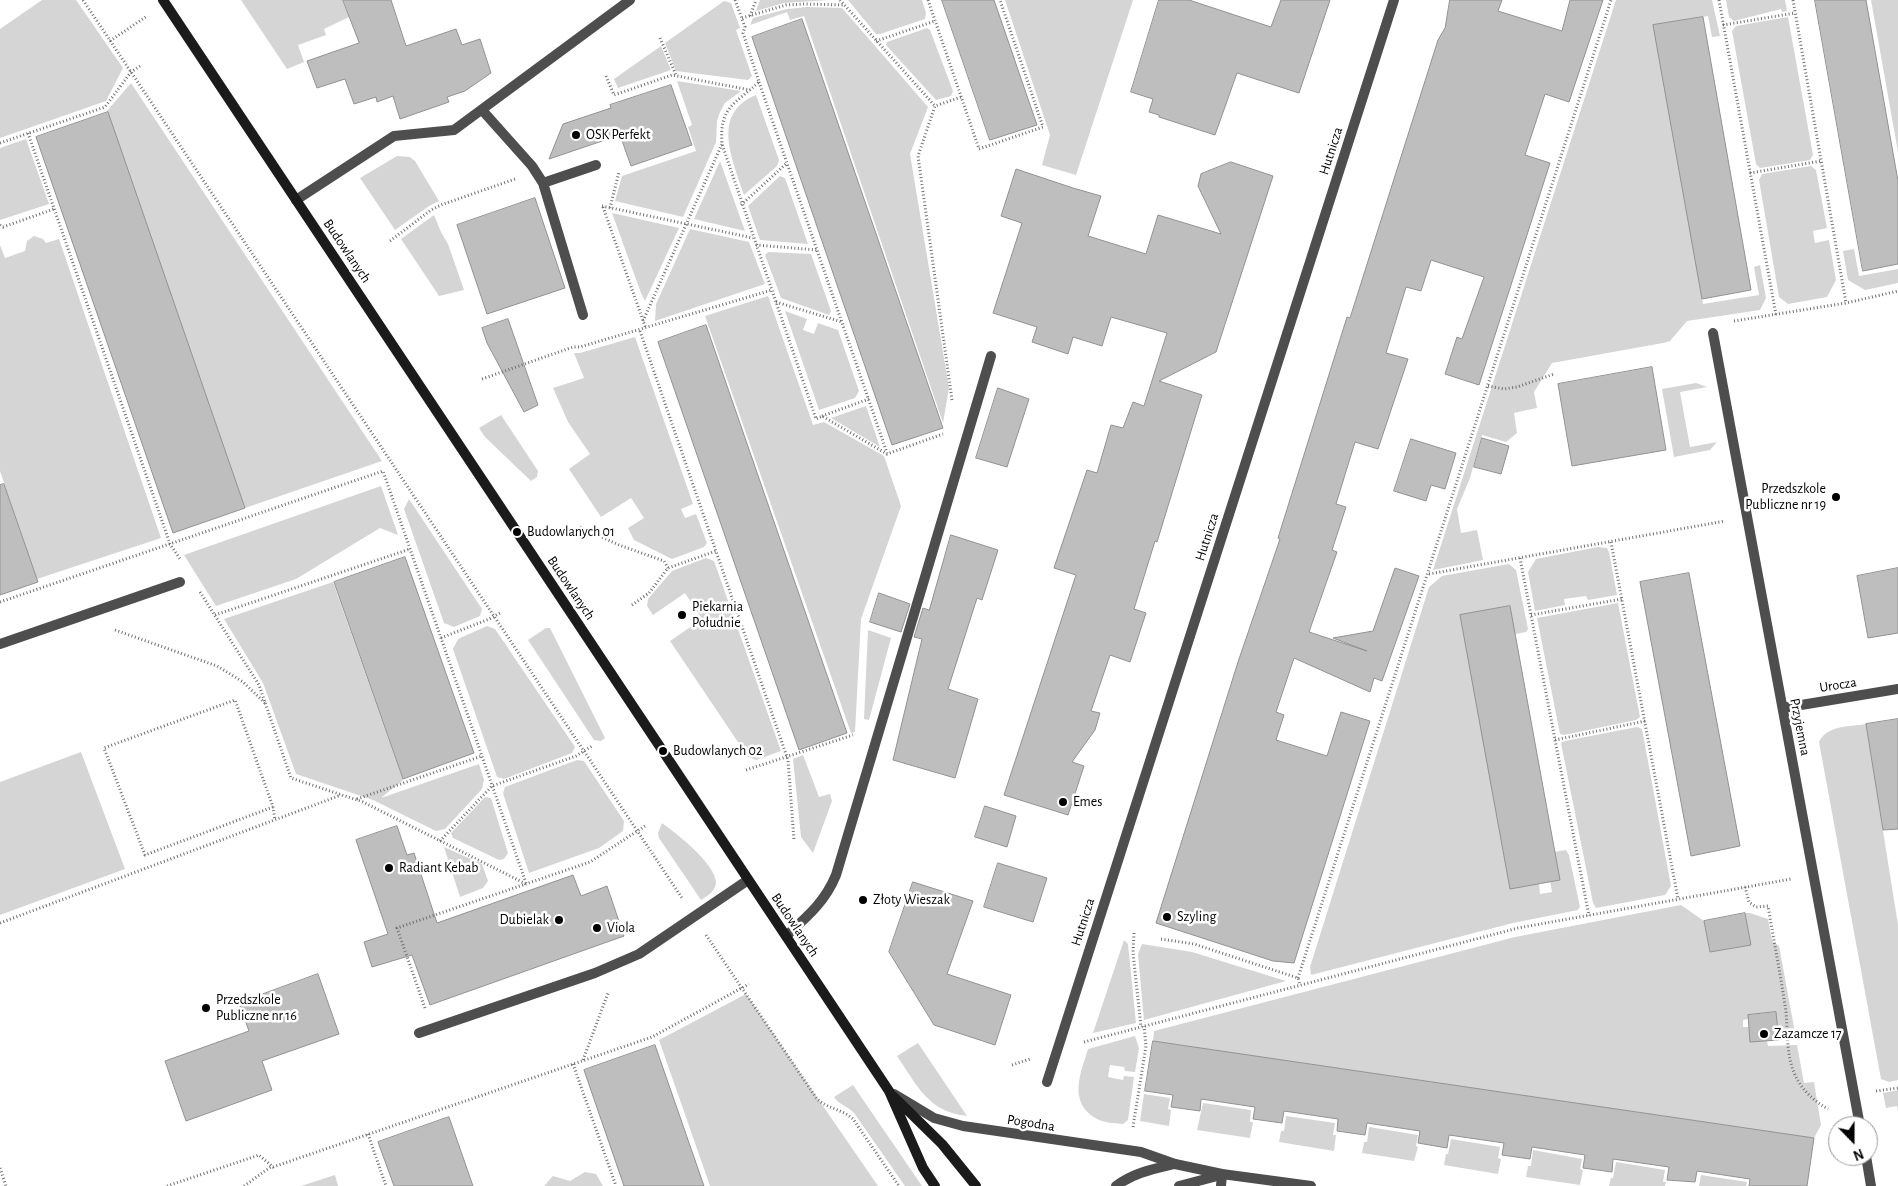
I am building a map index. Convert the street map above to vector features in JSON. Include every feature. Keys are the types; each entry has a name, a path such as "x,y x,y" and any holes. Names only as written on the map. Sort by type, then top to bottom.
{"street":[{"path":"296,200 394,136 454,130 630,0"},
{"name":"Hutnicza","path":"1047,1082 1394,0"},
{"name":"Budowlanych","path":"165,2 889,1091 923,1168 935,1186"},
{"path":"482,110 527,159 542,183 583,315"},
{"path":"542,183 596,165"},
{"name":"Przyjemna","path":"1714,333 1858,1116"},
{"path":"786,936 818,907 830,891 836,875 991,356"},
{"path":"0,644 180,582"},
{"name":"Urocza","path":"1783,708 1898,689"},
{"path":"420,1033 595,973 639,954 748,880"},
{"name":"Budowlanych","path":"889,1091 942,1144 976,1186"},
{"name":"Pogodna","path":"889,1091 934,1118 984,1130 1141,1152 1175,1164 1222,1174 1311,1186"},
{"name":"Pogodna","path":"1116,1186 1124,1180 1148,1170 1175,1164"},
{"path":"1867,1166 1869,1183"},
{"path":"1221,1186 1222,1174"},
{"name":"Pogodna","path":"1179,1186 1222,1174"}],"path":[{"path":"83,0 741,988 817,1099 824,1105 845,1112 853,1119 899,1186"},
{"path":"735,0 745,27 743,33 759,82 887,454"},
{"path":"750,16 756,0"},
{"path":"840,0 935,106"},
{"path":"928,0 979,149 1043,127 1000,0"},
{"path":"1300,985 1298,978 1429,574 1611,0"},
{"path":"1719,0 1776,314"},
{"path":"1793,0 1846,303"},
{"path":"110,41 165,2"},
{"path":"742,18 786,6 805,4 845,5"},
{"path":"1723,25 1795,13"},
{"path":"876,41 935,21"},
{"path":"660,38 676,75"},
{"path":"0,143 105,107 131,72 140,66"},
{"path":"606,76 614,95 670,75 751,90"},
{"path":"759,82 751,90 735,100 724,117 721,132 722,144 741,205 816,418 869,400"},
{"path":"935,106 962,97"},
{"path":"935,106 918,156 945,337 952,402"},
{"path":"28,133 170,544 180,560"},
{"path":"643,321 722,144"},
{"path":"390,241 431,210 441,205 520,178 517,169 527,159"},
{"path":"1750,173 1821,161"},
{"path":"741,205 787,163"},
{"path":"610,208 619,178 620,167"},
{"path":"646,329 602,206 754,238"},
{"path":"0,224 3,227 54,209"},
{"path":"756,245 817,250"},
{"path":"482,379 574,348 640,331 772,290"},
{"path":"1734,321 1846,303 1898,291"},
{"path":"776,302 842,322"},
{"path":"640,331 787,756 794,840"},
{"path":"1488,386 1504,389 1517,387 1554,374"},
{"path":"822,416 887,454"},
{"path":"887,454 947,432"},
{"path":"0,602 383,470 526,884"},
{"path":"1429,574 1748,517"},
{"path":"580,527 619,545 664,561 668,568"},
{"path":"1611,542 1678,899"},
{"path":"215,615 410,549"},
{"path":"632,605 649,593 668,568 716,552"},
{"path":"1520,558 1589,916"},
{"path":"200,591 259,685 292,778 356,800 526,884"},
{"path":"1531,615 1622,599"},
{"path":"441,638 502,612"},
{"path":"79,617 217,666 243,682 265,703"},
{"path":"273,807 145,855 104,748 235,700 273,807 275,820"},
{"path":"1555,740 1645,722"},
{"path":"746,770 858,734"},
{"path":"440,841 492,786 576,756 592,746"},
{"path":"356,800 482,756"},
{"path":"0,923 342,795"},
{"path":"426,1012 397,928 590,862 645,826"},
{"path":"1057,1050 1518,928 1814,876"},
{"path":"1745,887 1749,902 1756,907 1768,906 1786,1014 1788,1050 1795,1075 1804,1090 1828,1109"},
{"path":"1133,1127 1146,1046 1133,953 1134,933"},
{"path":"1161,939 1194,944 1298,978"},
{"path":"244,1186 272,1166 652,1037 749,984"},
{"path":"583,1061 609,989"},
{"path":"573,1064 616,1186"},
{"path":"1876,1091 1898,1088"},
{"path":"368,1134 386,1186"},
{"path":"167,1186 259,1155 272,1166"},
{"path":"0,1168 6,1186"}],"shaded area":[{"path":"42,0 76,0 123,68 106,101 0,138 0,29"},
{"path":"241,0 342,0 349,17 324,29 326,35 298,45 304,62 287,69"},
{"path":"760,0 829,0 784,3 756,11"},
{"path":"848,0 922,0 926,13 925,19 876,34"},
{"path":"1005,0 1133,0 1076,175 1042,165 1050,135"},
{"path":"1616,0 1712,0 1720,36 1712,37 1708,16 1654,26 1703,304 1759,295 1754,267 1760,265 1766,298 1760,310 1687,321 1670,341 1552,363 1534,392 1537,408 1514,413 1517,433 1506,442 1482,435 1470,478 1457,509 1461,533 1477,530 1483,560 1433,570"},
{"path":"1726,0 1785,0 1787,11 1782,12 1781,9 1734,21 1729,17"},
{"path":"1871,0 1898,0 1898,152"},
{"path":"724,1 731,3 740,28 736,30 752,76 748,80 676,71 665,43"},
{"path":"807,7 842,8 928,107 910,154 949,388 943,423 804,16 790,20 787,12 750,25 753,18 787,9"},
{"path":"1788,17 1813,155 1810,160 1760,168 1756,164 1732,31 1736,26"},
{"path":"927,28 930,30 953,91 951,96 936,100 886,45 887,42"},
{"path":"661,46 671,70 618,88 614,79"},
{"path":"677,81 741,91 725,103 720,112 717,121 716,142 683,217 615,201 622,176 696,151 688,127 692,125"},
{"path":"131,83 382,461 245,508 107,111"},
{"path":"756,95 779,160 777,166 744,195 731,153 729,126 733,114 742,103"},
{"path":"26,139 49,204 0,220 0,148"},
{"path":"397,156 410,157 415,161 439,201 395,230 360,178"},
{"path":"720,161 745,231 694,219"},
{"path":"1811,166 1816,170 1827,228 1813,231 1815,243 1829,240 1836,280 1827,297 1788,304 1779,297 1759,180 1762,174"},
{"path":"780,176 785,178 808,244 760,240 748,206"},
{"path":"612,213 679,228 645,301 641,293"},
{"path":"434,215 448,244 464,290 439,296 401,239"},
{"path":"690,229 749,242 765,284 655,321 656,304"},
{"path":"34,236 43,239 46,243 59,239 161,538 37,579 0,471 0,245 5,258 25,251 27,241"},
{"path":"1854,249 1859,276 1898,269 1898,283 1865,290 1848,280 1843,251"},
{"path":"768,252 811,254 831,311 829,315 781,298 765,255"},
{"path":"768,296 813,425 824,422 884,456 901,506 861,619 855,732 851,733 705,316"},
{"path":"785,311 807,319 803,330 814,334 818,323 838,330 859,391 855,398 819,410"},
{"path":"635,337 693,504 681,509 685,518 696,514 707,543 704,547 672,559 634,540 628,528 644,518 631,498 601,517 569,469 590,454 568,422 553,388 584,378 574,353 580,353"},
{"path":"1696,383 1707,387 1680,392 1690,447 1717,442 1710,450 1674,457 1662,389"},
{"path":"866,406 880,447 831,418"},
{"path":"501,415 538,471 537,477 531,481 485,437 479,428"},
{"path":"381,486 398,535 380,528 296,579 216,606 184,555"},
{"path":"409,499 482,609 480,616 454,627 444,623 404,509"},
{"path":"1598,547 1607,548 1609,552 1617,595 1588,600 1586,596 1564,599 1565,605 1535,611 1528,572 1536,559"},
{"path":"706,558 714,561 781,751 756,760 748,757 670,641 702,619 685,593 653,615 647,606 648,599 672,571"},
{"path":"1509,564 1516,570 1528,629 1526,632 1515,634 1540,894 1552,892 1550,881 1554,852 1566,850 1569,855 1580,907 1578,910 1513,923 1311,975 1310,967 1429,587 1442,576"},
{"path":"333,582 403,780 381,798 479,764 484,780 482,789 445,829 436,831 373,800 296,774 263,683 224,619"},
{"path":"1618,603 1640,717 1636,720 1564,735 1560,734 1537,618"},
{"path":"487,626 495,629 575,747 572,753 504,779 497,777 453,649 458,639"},
{"path":"546,628 550,628 605,738 601,741 594,740 528,640"},
{"path":"868,630 891,638 869,720 864,719"},
{"path":"1866,724 1898,925 1898,1080 1889,1082 1881,1079 1819,742 1827,732"},
{"path":"1637,727 1642,729 1671,886 1665,895 1596,908 1593,903 1561,743"},
{"path":"81,752 125,869 0,915 0,782"},
{"path":"803,755 819,797 830,794 832,801 813,853 801,837 793,759"},
{"path":"577,760 584,761 624,821 623,831 599,848 529,873 503,793 505,787"},
{"path":"485,797 491,798 508,853 504,859 499,860 453,838 451,833"},
{"path":"662,823 695,850 710,867 716,883 714,889 701,900 659,838 658,833"},
{"path":"444,847 482,864 488,881 483,888 460,897"},
{"path":"1681,905 1704,921 1710,952 1750,945 1745,913 1768,919 1772,941 1779,946 1796,1038 1779,1040 1776,1012 1748,1015 1748,1019 1743,1020 1743,1027 1749,1027 1751,1042 1767,1041 1768,1046 1797,1045 1804,1083 1814,1082 1821,1125 1814,1138 1153,1041 1154,1031 1515,937"},
{"path":"1124,940 1128,944 1136,1023 1093,1033"},
{"path":"1142,944 1192,952 1286,981 1144,1020 1138,954"},
{"path":"746,994 878,1186 710,1186 659,1040"},
{"path":"1135,1036 1139,1048 1135,1072 1125,1071 1124,1067 1110,1065 1108,1077 1123,1080 1124,1076 1134,1077 1128,1120 1123,1124 1097,1119 1082,1105 1079,1096 1080,1077 1088,1049"},
{"path":"918,1043 967,1116 942,1109 933,1103 911,1077 897,1056"},
{"path":"853,1085 922,1186 905,1186 854,1113 834,1097"},
{"path":"1898,1090 1898,1112 1897,1106 1886,1108 1883,1093"},
{"path":"1144,1094 1170,1098 1168,1109 1171,1110 1169,1126 1140,1121"},
{"path":"1203,1103 1251,1110 1250,1122 1253,1122 1250,1138 1197,1130"},
{"path":"1286,1116 1335,1123 1333,1135 1336,1135 1334,1151 1279,1142 1281,1131 1284,1131"},
{"path":"1369,1127 1418,1135 1416,1146 1418,1147 1414,1161 1362,1153 1364,1142 1367,1142"},
{"path":"1451,1139 1500,1147 1498,1158 1501,1159 1498,1174 1444,1165"},
{"path":"1533,1150 1582,1159 1580,1169 1583,1170 1580,1185 1526,1177 1528,1166 1531,1166"},
{"path":"1616,1162 1665,1170 1663,1182 1666,1182 1665,1186 1609,1186 1611,1178 1613,1178"},
{"path":"585,1172 596,1174 603,1186 544,1186 553,1176 570,1181"},
{"path":"335,1175 338,1186 301,1186"},
{"path":"1701,1175 1747,1182 1746,1186 1699,1186"}],"building":[{"path":"343,0 391,0 406,46 456,29 462,45 480,39 491,73 465,91 447,97 449,102 400,119 393,96 377,102 376,97 354,104 345,79 317,88 307,61 359,43"},
{"path":"942,0 994,0 1037,125 990,140"},
{"path":"1159,0 1189,0 1271,27 1281,0 1330,0 1299,93 1237,73 1215,135 1149,112 1153,99 1131,92"},
{"path":"1450,0 1502,0 1498,11 1562,31 1570,0 1603,0 1569,102 1545,94 1525,155 1550,163 1479,385 1445,374 1457,337 1462,339 1484,277 1431,260 1421,291 1406,287 1386,353 1408,359 1378,449 1355,442 1336,504 1346,507 1332,550 1337,552 1309,632 1367,651 1333,638 1373,631 1395,568 1419,576 1382,681 1374,678 1370,692 1294,658 1276,712 1284,715 1276,740 1327,756 1341,712 1370,721 1294,963 1273,961 1156,923 1238,662 1280,539 1278,538 1347,317 1350,318 1438,40 1445,28"},
{"path":"1815,0 1866,0 1898,181 1898,264 1863,271"},
{"path":"1703,17 1751,290 1702,299 1653,25"},
{"path":"802,19 943,428 892,445 752,37"},
{"path":"671,85 692,145 631,166 620,135 549,159 563,124 611,108 610,105"},
{"path":"108,112 245,508 173,533 36,137"},
{"path":"1231,162 1273,176 1216,352 1159,381 1202,395 1157,542 1155,541 1134,609 1146,613 1130,662 1110,655 1091,711 1100,713 1095,730 1072,762 1084,766 1068,815 1004,795 1076,575 1054,568 1087,470 1097,473 1111,425 1123,428 1133,402 1144,406 1167,333 1111,317 1102,346 1073,337 1068,354 1032,342 1037,327 993,313 1022,223 1001,216 1016,169 1101,196 1088,236 1146,254 1158,215 1221,234 1198,186 1201,174"},
{"path":"535,198 565,288 487,314 457,225"},
{"path":"508,319 538,405 524,412 487,343 482,328"},
{"path":"706,325 847,733 799,750 658,342"},
{"path":"1652,367 1666,450 1572,466 1558,384"},
{"path":"998,388 1029,399 1007,467 976,458"},
{"path":"1482,438 1509,446 1501,474 1474,467"},
{"path":"1411,439 1456,453 1445,489 1431,485 1426,501 1394,491"},
{"path":"4,484 38,582 0,595 0,485"},
{"path":"951,535 998,550 982,600 977,598 948,689 978,699 955,778 893,760 922,639 914,637 923,608 929,610"},
{"path":"405,557 474,753 403,779 334,582"},
{"path":"1898,568 1898,633 1868,638 1857,576"},
{"path":"1689,573 1740,846 1691,856 1640,582"},
{"path":"879,593 910,604 901,632 870,622"},
{"path":"1510,606 1560,880 1510,889 1460,615"},
{"path":"1898,719 1898,829 1883,830 1866,724"},
{"path":"985,806 1016,816 1007,847 975,837"},
{"path":"397,826 407,855 414,853 437,923 573,875 581,896 607,886 624,936 430,1005 412,955 372,967 364,942 388,934 356,840"},
{"path":"998,863 1047,878 1033,922 984,907"},
{"path":"913,882 973,901 947,974 1011,995 995,1045 934,1025 889,952"},
{"path":"1745,913 1751,945 1710,952 1704,921"},
{"path":"318,974 339,1034 262,1061 272,1090 186,1121 165,1061 249,1031 239,1003"},
{"name":"Zazamcze 17","path":"1776,1012 1779,1040 1750,1042 1748,1015"},
{"path":"1153,1041 1814,1138 1807,1186 1749,1186 1750,1179 1697,1171 1695,1182 1667,1180 1669,1167 1613,1159 1612,1172 1583,1168 1585,1155 1532,1147 1530,1159 1502,1155 1504,1143 1449,1135 1447,1148 1418,1143 1420,1131 1367,1123 1365,1135 1337,1131 1338,1119 1284,1111 1282,1123 1253,1119 1255,1107 1201,1099 1200,1111 1171,1107 1173,1095 1145,1091"},
{"path":"655,1045 704,1186 624,1186 584,1070"},
{"path":"449,1117 473,1186 394,1186 378,1142"}],"place":[{"name":"OSK Perfekt","path":"576,135"},
{"name":"Przedszkole Publiczne nr 19","path":"1836,497"},
{"name":"Budowlanych 01","path":"517,532"},
{"name":"Piekarnia Południe","path":"682,615"},
{"name":"Budowlanych 02","path":"663,751"},
{"name":"Emes","path":"1063,802"},
{"name":"Radiant Kebab","path":"389,868"},
{"name":"Złoty Wieszak","path":"863,900"},
{"name":"Szyling","path":"1167,917"},
{"name":"Dubielak","path":"559,920"},
{"name":"Viola","path":"597,928"},
{"name":"Przedszkole Publiczne nr 16","path":"206,1008"},
{"name":"Zazamcze 17","path":"1764,1034"}]}
